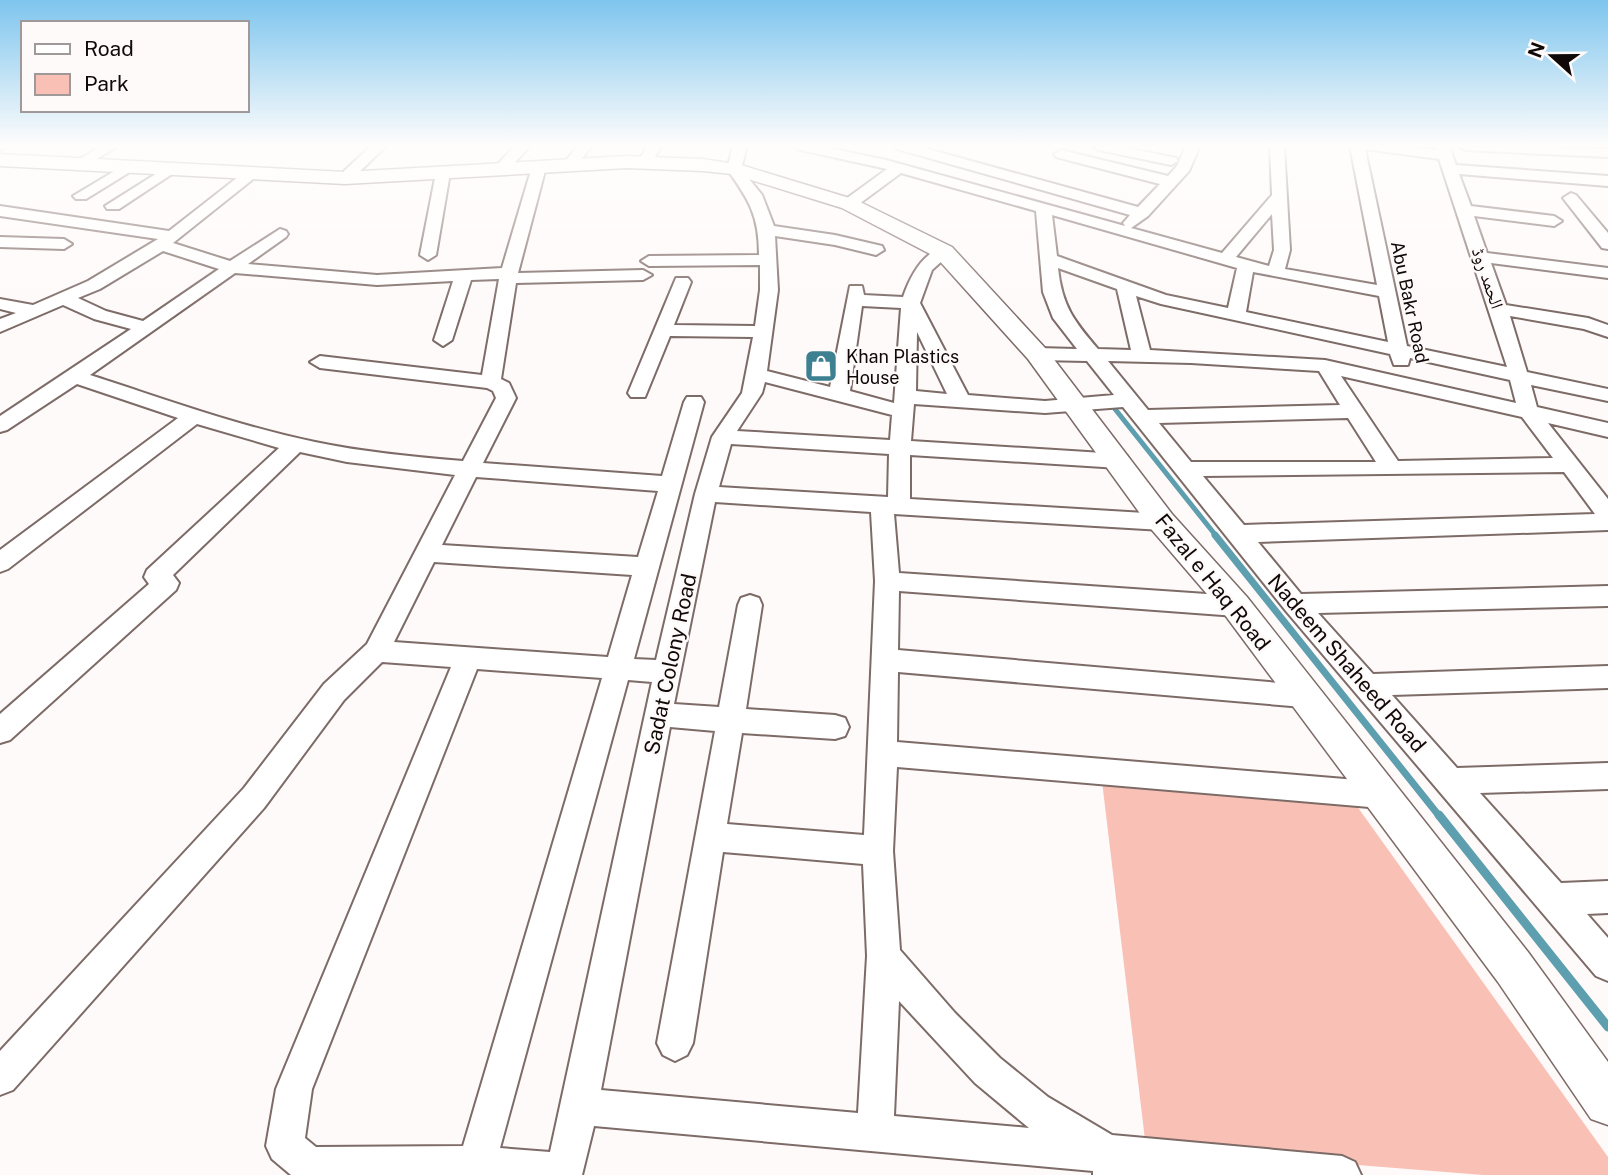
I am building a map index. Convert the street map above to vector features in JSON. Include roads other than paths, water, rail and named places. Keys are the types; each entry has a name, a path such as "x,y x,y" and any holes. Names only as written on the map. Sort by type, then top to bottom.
{"main road":[{"name":"Fazal e Haq Road","path":"841,201 944,252 1037,355 1119,461 1162,522 1236,606 1513,967 1608,1102"}],"street":[{"path":"113,206 121,201"},
{"path":"0,326 94,285 167,241 217,201"},
{"path":"428,256 438,201"},
{"path":"491,382 509,275 530,201"},
{"name":"Sadat Colony Road","path":"564,1173 706,494 722,437 752,393 757,374 769,290 767,230 756,201"},
{"path":"849,204 853,201"},
{"path":"1023,201 1275,273 1385,292"},
{"path":"1101,201 1142,212"},
{"path":"1124,231 1153,201"},
{"path":"1226,260 1275,201"},
{"path":"1275,273 1282,250 1280,201"},
{"name":"Abu Bakr Road","path":"1368,201 1407,385"},
{"name":"الحمد روڈ","path":"1461,201 1499,309 1528,411"},
{"path":"1573,201 1608,244"},
{"name":"Nadeem Shaheed Road","path":"1042,206 1042,225 1052,292 1062,318 1295,604 1608,964"},
{"path":"0,211 167,241 234,268 377,280 768,260"},
{"path":"1465,211 1554,221"},
{"path":"767,230 835,240 876,250"},
{"path":"0,425 147,328 280,234"},
{"path":"0,242 64,244"},
{"path":"875,1133 884,957 878,851 890,505 904,404 906,343 911,303 924,270 944,252"},
{"path":"1481,257 1608,274"},
{"path":"1049,260 1161,299 1608,395"},
{"path":"1236,314 1246,265"},
{"path":"443,340 464,275"},
{"path":"638,393 682,282"},
{"path":"1125,286 1142,355"},
{"path":"839,395 855,295 911,303"},
{"path":"63,298 100,314 147,328"},
{"path":"911,303 960,399"},
{"path":"0,304 36,311"},
{"path":"1499,309 1588,324 1608,331"},
{"path":"663,330 762,332"},
{"path":"1037,355 1142,355 1325,366 1608,430"},
{"path":"0,1077 254,798 334,692 376,651 506,398 502,387 491,382 320,362"},
{"path":"1325,366 1392,469"},
{"path":"757,374 839,395 904,404 960,399 1138,409 1353,411"},
{"path":"75,377 195,415 345,454 470,468 670,484"},
{"path":"476,1165 694,402"},
{"path":"1528,411 1608,515"},
{"path":"0,563 195,415"},
{"path":"722,437 1119,461"},
{"path":"0,731 167,583 156,577 296,443"},
{"path":"1186,469 1392,469 1570,465"},
{"path":"706,494 1162,522"},
{"path":"1238,534 1608,522"},
{"path":"426,553 647,567"},
{"path":"887,581 1236,606"},
{"path":"1295,604 1608,596"},
{"path":"675,1043 750,605"},
{"path":"376,651 667,672"},
{"path":"468,658 294,1088 285,1146 309,1165 327,1167 476,1165 564,1173"},
{"path":"884,660 1303,696"},
{"path":"1366,685 1608,677"},
{"path":"660,715 835,727"},
{"path":"883,753 1381,795"},
{"path":"1449,780 1608,776"},
{"path":"710,837 878,851"},
{"path":"1554,899 1608,897"},
{"path":"884,957 903,981 993,1075 1111,1165"},
{"path":"580,1106 875,1133 1111,1165 1342,1175"}],"waterway":[{"path":"1115,409 1217,537"},
{"path":"1215,535 1440,817"},
{"path":"1439,815 1608,1027"}],"place":[{"name":"Khan Plastics House","path":"821,366"}]}
